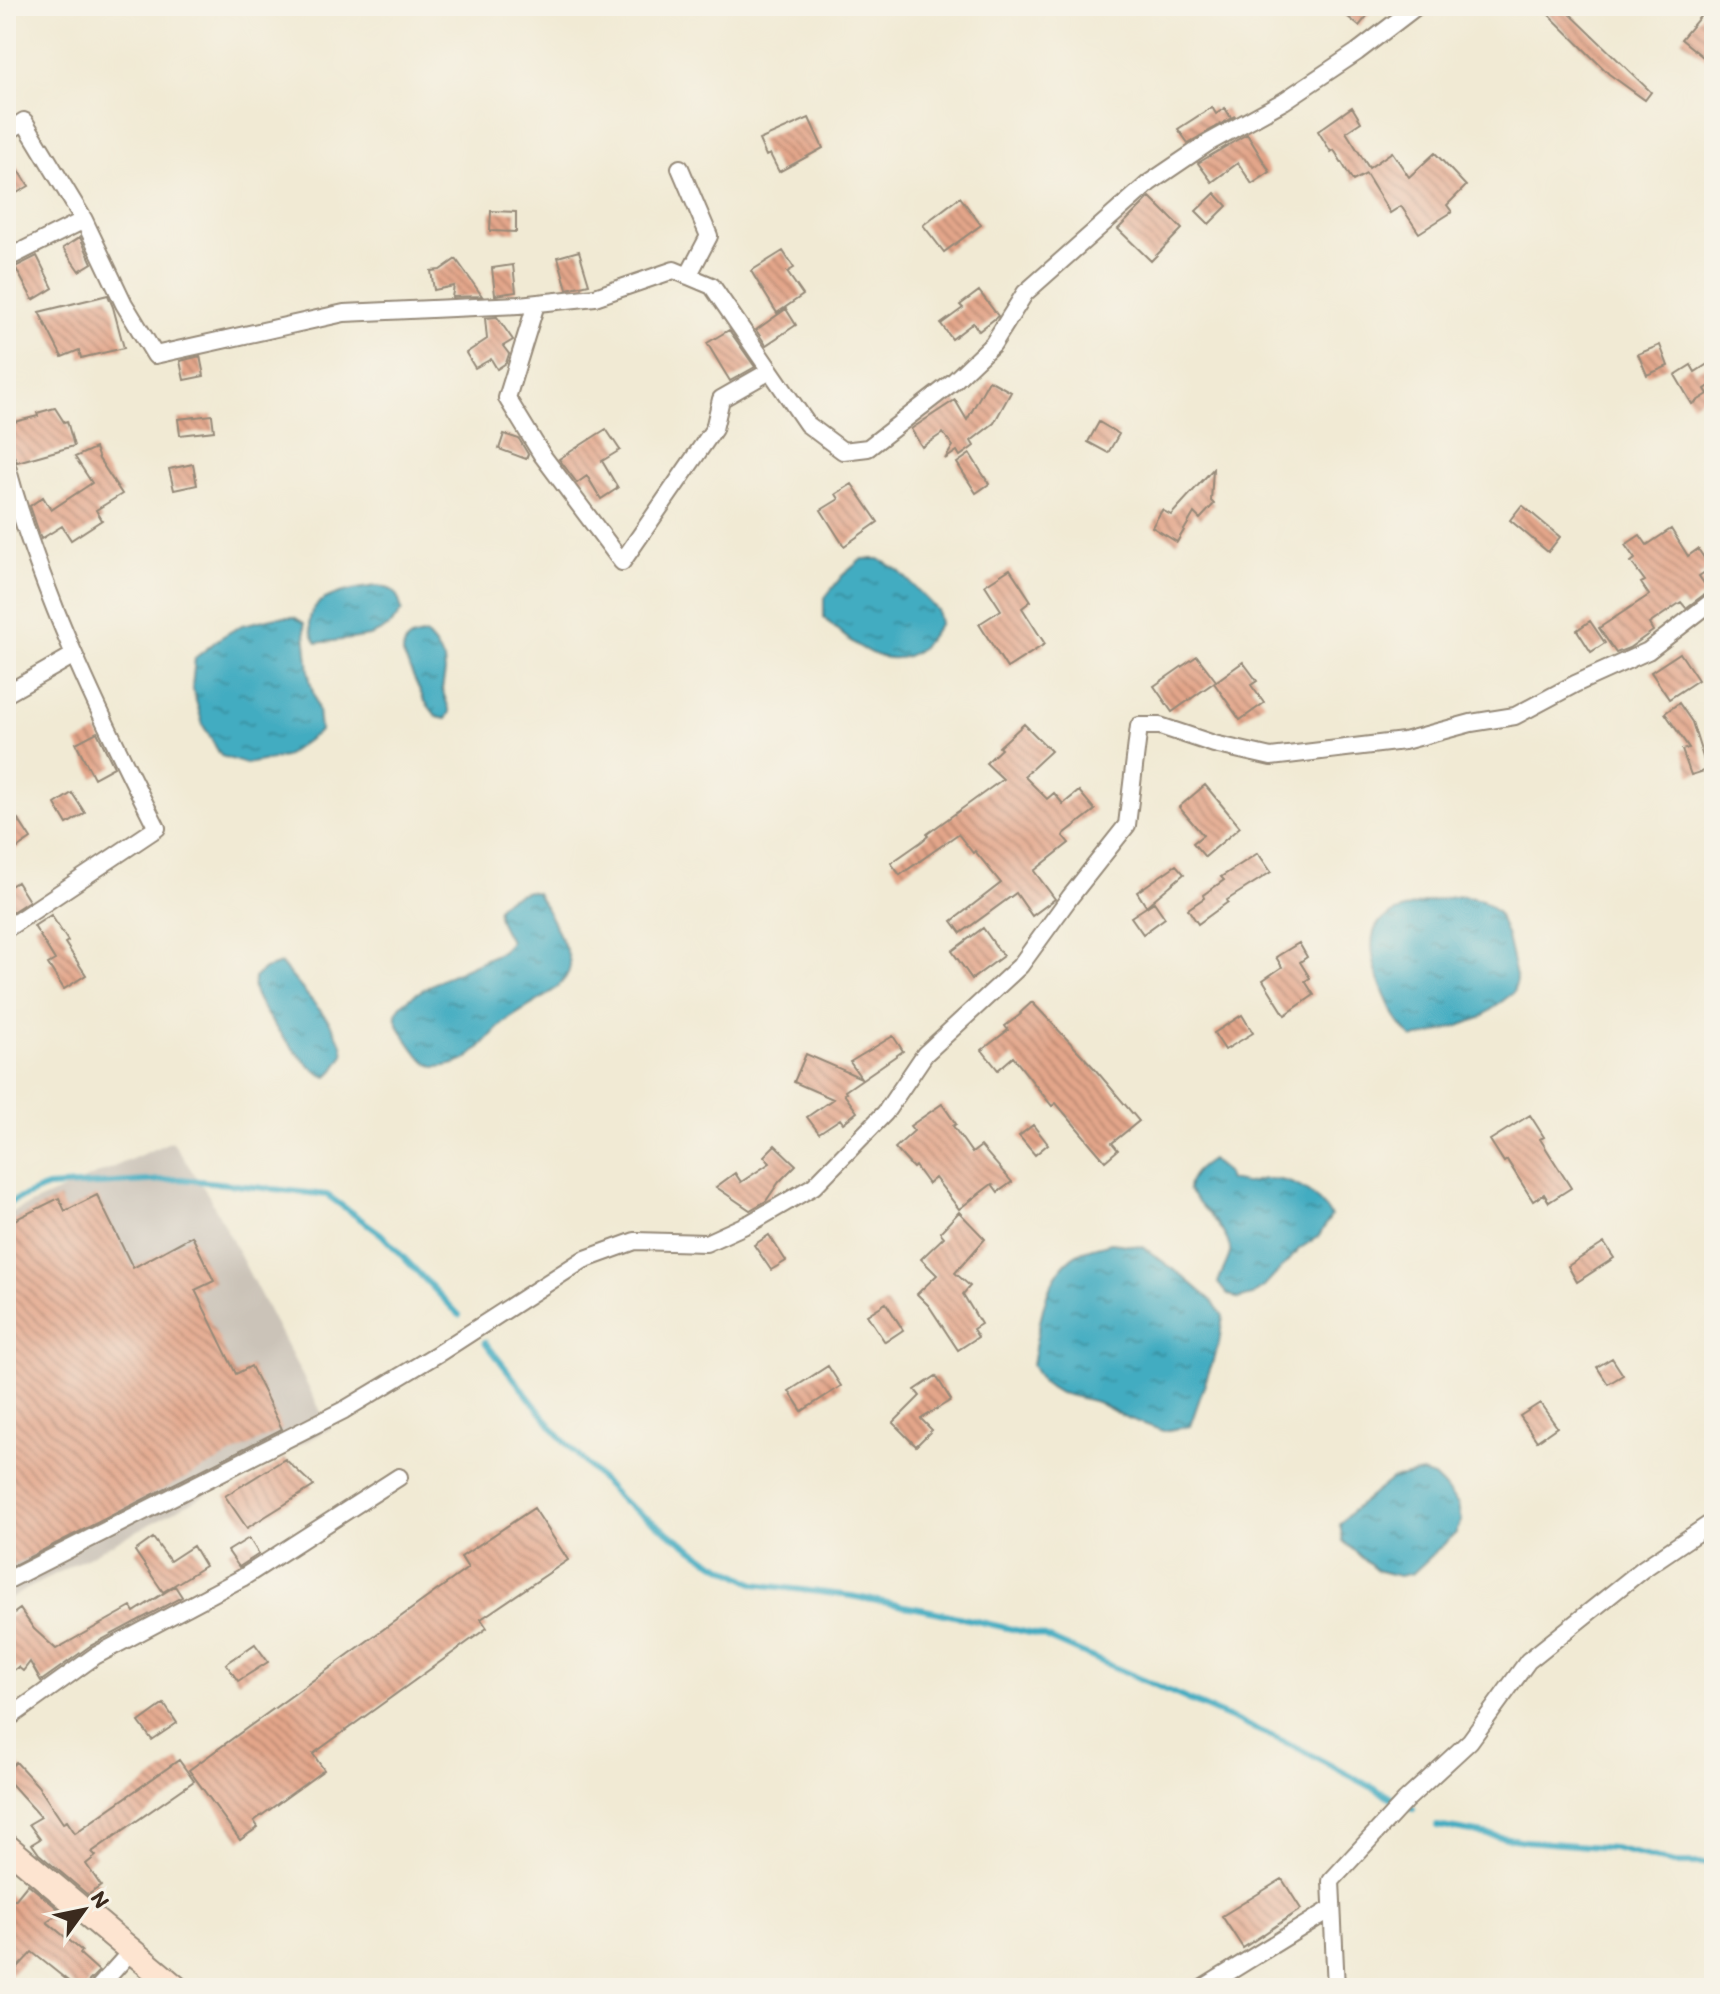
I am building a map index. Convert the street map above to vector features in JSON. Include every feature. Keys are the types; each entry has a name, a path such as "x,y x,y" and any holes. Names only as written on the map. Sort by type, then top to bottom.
{"street":[{"path":"6,133 24,121 84,220 124,304 155,355 344,313 536,304 595,297 674,270 712,286 807,424 843,451 868,448 953,382 993,344 1025,293 1149,183 1208,143 1284,101 1357,52 1417,6"},
{"path":"680,168 709,236 688,276"},
{"path":"6,259 84,220"},
{"path":"536,304 507,398 542,455 622,562 714,429 721,399 770,371"},
{"path":"6,463 19,510 59,621 157,828 6,929"},
{"path":"6,1581 344,1410 583,1260 635,1241 706,1243 752,1222 814,1186 885,1113 925,1054 1020,966 1127,825 1139,726 1160,726 1214,744 1271,757 1404,741 1471,723 1515,716 1575,684 1648,651 1714,600"},
{"path":"6,694 74,655"},
{"path":"6,1720 95,1656 242,1578 399,1477"},
{"path":"1336,1988 1331,1881 1405,1801 1470,1741 1528,1661 1643,1569 1714,1521"},
{"path":"6,1846 176,1988"},
{"path":"1203,1988 1331,1909"},
{"path":"98,1988 132,1950"}],"shaded area":[{"path":"172,1141 209,1196 330,1429 6,1600 6,1215"}],"water":[{"path":"862,559 879,559 899,571 937,610 940,623 921,648 908,656 882,657 869,652 824,618 824,599 842,576"},
{"path":"377,586 388,588 397,595 402,610 394,621 375,634 317,643 310,616 316,606 337,594"},
{"path":"277,617 294,617 304,623 310,681 320,731 284,757 246,764 221,756 203,725 192,687 195,658 242,625"},
{"path":"426,635 444,660 442,689 450,712 446,719 437,717 424,700 403,654 405,644 410,639"},
{"path":"528,891 537,893 562,940 570,966 567,975 553,991 505,1022 465,1060 435,1067 421,1058 411,1045 396,1019 397,1011 406,1001 431,985 503,951 510,941 500,921 498,908 507,899"},
{"path":"1462,896 1482,900 1498,913 1517,981 1513,993 1480,1018 1412,1038 1398,1021 1381,985 1373,957 1374,933 1379,923 1406,908"},
{"path":"281,964 329,1021 342,1044 344,1055 327,1077 308,1064 285,1039 258,1000 254,978 265,969"},
{"path":"1211,1160 1226,1172 1229,1180 1248,1183 1277,1179 1295,1185 1319,1201 1331,1216 1319,1236 1299,1249 1264,1287 1238,1299 1226,1293 1218,1283 1230,1253 1226,1238 1188,1190 1193,1176"},
{"path":"1111,1243 1143,1247 1212,1301 1223,1316 1219,1343 1190,1426 1163,1431 1125,1417 1097,1402 1060,1393 1042,1382 1032,1365 1045,1302 1058,1272 1081,1252"},
{"path":"1422,1473 1434,1477 1458,1505 1461,1521 1456,1533 1413,1573 1399,1576 1376,1570 1343,1541 1340,1524 1392,1479"}],"building":[{"path":"1335,6 1375,6 1359,26"},
{"path":"1540,6 1562,6 1651,92 1645,100 1609,74"},
{"path":"1709,6 1714,6 1714,66 1681,39"},
{"path":"1212,107 1216,114 1225,108 1231,118 1235,116 1188,143 1178,129"},
{"path":"1352,107 1361,122 1346,132 1369,168 1392,152 1409,177 1435,153 1466,186 1447,205 1452,212 1419,233 1401,206 1390,213 1366,174 1353,181 1318,131"},
{"path":"809,118 823,148 779,172 770,154 766,156 759,140"},
{"path":"1247,134 1270,172 1252,184 1238,163 1212,182 1198,163"},
{"path":"6,150 29,186 6,199"},
{"path":"1215,193 1227,206 1209,224 1196,211"},
{"path":"960,197 981,225 944,252 923,225"},
{"path":"1150,197 1182,229 1151,261 1118,229"},
{"path":"491,211 516,212 516,232 490,231"},
{"path":"80,237 92,263 79,271 63,248"},
{"path":"579,251 589,284 567,289 558,257"},
{"path":"783,251 794,268 787,272 803,295 777,313 751,271"},
{"path":"37,256 53,288 33,300 15,267"},
{"path":"456,259 482,296 452,297 454,286 434,290 431,271 440,270"},
{"path":"513,265 516,292 495,295 492,268"},
{"path":"979,291 998,316 979,331 973,323 952,339 941,324"},
{"path":"108,295 124,348 81,358 79,350 62,357 39,312"},
{"path":"786,309 796,325 766,345 756,330"},
{"path":"497,317 513,340 503,346 509,354 506,363 497,369 491,359 475,368 466,353 487,339 485,318"},
{"path":"729,330 755,367 730,381 707,343"},
{"path":"1660,345 1668,366 1647,375 1638,354"},
{"path":"200,356 204,376 184,380 180,361"},
{"path":"1714,360 1714,383 1705,389 1708,394 1692,404 1675,375 1691,365 1695,372"},
{"path":"989,380 1011,392 994,423 971,441 974,446 960,456 957,451 945,459 953,446 943,433 922,447 911,429 955,400 967,420"},
{"path":"55,408 64,422 67,421 74,446 17,462 7,452 6,424"},
{"path":"212,415 214,431 180,435 178,419"},
{"path":"1099,422 1119,434 1108,453 1088,442"},
{"path":"606,429 620,450 602,461 618,488 601,499 587,476 577,483 559,459"},
{"path":"504,434 519,439 528,454 526,459 499,449"},
{"path":"95,448 122,494 96,510 102,520 71,540 62,526 41,539 30,506 43,497 51,510 92,483 75,457"},
{"path":"970,454 989,484 976,493 957,463"},
{"path":"193,464 197,485 174,490 169,469"},
{"path":"1213,469 1211,501 1214,504 1200,519 1194,513 1177,542 1152,527 1162,510 1171,515"},
{"path":"852,484 878,522 844,546 821,510 839,499 836,494"},
{"path":"1522,505 1560,537 1548,552 1510,520"},
{"path":"1671,529 1688,556 1698,549 1711,568 1699,576 1709,591 1686,608 1681,602 1649,624 1653,631 1616,653 1599,628 1649,595 1641,583 1645,581 1631,562 1635,559 1625,545 1640,535 1647,545"},
{"path":"1010,569 1031,601 1022,608 1045,644 1007,668 979,624 1001,610 985,585"},
{"path":"1590,621 1605,643 1591,652 1577,630"},
{"path":"1680,653 1698,680 1669,699 1651,672"},
{"path":"1197,656 1216,681 1172,712 1154,686"},
{"path":"1243,662 1257,681 1251,685 1264,703 1240,720 1214,683"},
{"path":"1679,703 1692,722 1707,770 1691,775 1682,750 1689,748 1665,713"},
{"path":"1024,724 1051,751 1024,776 1047,799 1054,793 1063,804 1079,791 1095,810 1064,834 1069,843 1034,871 1055,899 1032,916 1016,893 961,933 952,921 1001,883 958,834 900,875 891,863 1003,779 986,763"},
{"path":"97,732 114,767 94,778 76,743"},
{"path":"1205,785 1240,827 1205,857 1193,843 1203,835 1179,807"},
{"path":"72,793 85,813 67,824 55,804"},
{"path":"18,819 31,839 13,851 6,840 6,827"},
{"path":"1258,853 1271,872 1227,900 1198,924 1188,909 1224,880 1221,877"},
{"path":"1176,865 1184,874 1146,906 1137,892"},
{"path":"17,882 29,901 6,916 6,889"},
{"path":"1154,902 1165,918 1143,934 1131,917"},
{"path":"51,915 86,975 64,989 48,964 55,960 34,926"},
{"path":"983,928 1003,956 972,979 952,951"},
{"path":"1299,943 1307,957 1300,962 1310,978 1305,981 1314,995 1285,1015 1263,980 1282,967 1276,957"},
{"path":"1032,1002 1139,1121 1112,1143 1118,1150 1105,1161 1056,1103 1052,1106 1013,1057 998,1070 982,1050 1008,1030 1005,1026"},
{"path":"1242,1015 1253,1033 1225,1050 1214,1033"},
{"path":"893,1036 903,1051 845,1091 857,1112 843,1123 840,1119 819,1133 807,1117 833,1099 794,1082 806,1054 861,1078 850,1062"},
{"path":"942,1104 972,1153 981,1146 1012,1182 998,1192 992,1184 959,1209 935,1178 928,1184 915,1166 913,1168 895,1148 914,1131 910,1126"},
{"path":"1530,1115 1544,1137 1540,1139 1571,1188 1549,1202 1544,1194 1533,1201 1490,1140"},
{"path":"1033,1125 1048,1144 1035,1155 1019,1136"},
{"path":"775,1145 796,1165 766,1201 750,1210 716,1187 735,1173 741,1182 770,1163 764,1156"},
{"path":"97,1195 133,1268 192,1236 214,1281 195,1290 236,1374 251,1366 282,1429 6,1569 6,1224 59,1198 65,1211"},
{"path":"959,1212 985,1239 955,1273 970,1286 963,1294 981,1324 973,1329 978,1337 958,1350 929,1306 917,1294 937,1275 921,1259 944,1237 940,1232"},
{"path":"769,1235 786,1261 771,1270 754,1245"},
{"path":"1604,1243 1614,1258 1577,1282 1568,1266"},
{"path":"886,1303 903,1330 885,1342 867,1315"},
{"path":"1612,1358 1623,1375 1608,1384 1597,1367"},
{"path":"828,1366 841,1386 802,1411 789,1391"},
{"path":"936,1376 951,1400 921,1419 932,1430 916,1446 893,1423 920,1396 915,1390"},
{"path":"1540,1403 1557,1427 1537,1441 1520,1416"},
{"path":"285,1459 314,1486 247,1528 225,1496"},
{"path":"534,1508 568,1560 481,1619 487,1628 313,1754 324,1770 254,1821 258,1827 240,1840 189,1770 468,1568 461,1557"},
{"path":"153,1538 170,1561 193,1546 205,1566 163,1592 135,1551"},
{"path":"249,1538 259,1554 239,1567 228,1551"},
{"path":"175,1586 182,1597 90,1646 41,1681 30,1662 23,1671 18,1667 6,1676 6,1619 20,1609 34,1629 56,1649 131,1607 134,1612"},
{"path":"255,1644 268,1662 238,1681 226,1664"},
{"path":"164,1704 177,1723 152,1740 139,1722"},
{"path":"179,1760 194,1781 92,1852 96,1856 86,1864 101,1886 88,1895 39,1854 32,1844 40,1839 29,1824 41,1817 6,1778 6,1771 16,1762 38,1786 63,1823 67,1821 75,1833"},
{"path":"1282,1879 1301,1909 1243,1948 1222,1916"},
{"path":"28,1884 62,1912 47,1922 82,1951 80,1954 99,1971 89,1981 87,1988 77,1988 32,1952 6,1980 6,1893 15,1900"}],"waterway":[{"path":"6,1204 47,1187 181,1179 327,1195 381,1234 459,1315"},
{"path":"485,1342 561,1438 622,1501 707,1559 755,1584 851,1596 1043,1636 1294,1746 1413,1809"},
{"path":"1437,1826 1525,1841 1613,1848 1674,1863 1714,1863"}]}
